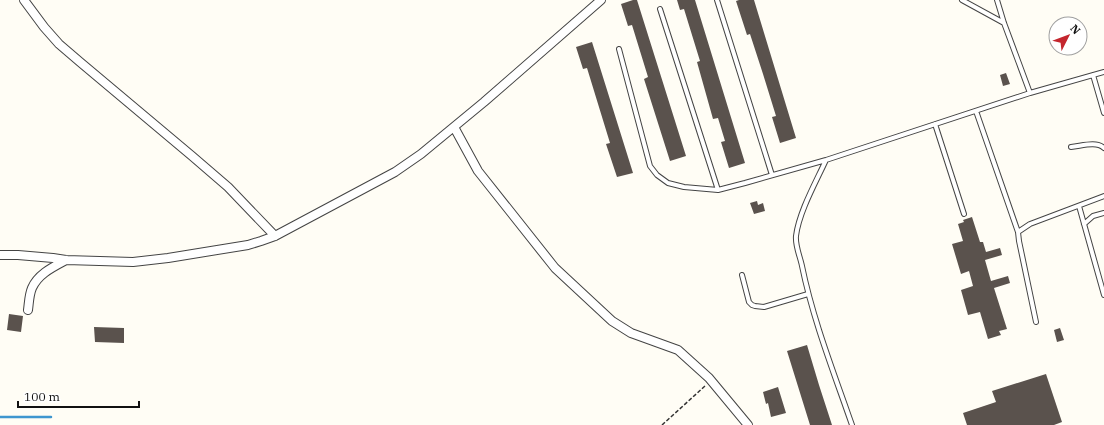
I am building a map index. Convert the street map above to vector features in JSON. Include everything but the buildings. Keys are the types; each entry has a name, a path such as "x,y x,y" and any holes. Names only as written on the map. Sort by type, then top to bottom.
{"street":[{"path":"24,0 59,44 228,187 275,236"},
{"path":"0,255 46,257 66,260 133,262 261,242 395,172 421,154 484,102 601,0"},
{"path":"454,127 478,171 555,268 612,321 631,333 678,350 712,381 748,425"},
{"path":"28,310 32,288 37,281 53,267 66,260"}],"lane":[{"path":"717,0 772,175"},
{"path":"962,0 1004,23"},
{"path":"997,0 1030,93"},
{"path":"660,9 718,190"},
{"path":"619,49 650,166 657,175 668,183 684,187 718,190 826,160 1030,93 1104,72"},
{"path":"1093,75 1104,112"},
{"path":"976,111 1018,232 1036,322"},
{"path":"935,124 964,214"},
{"path":"1071,147 1096,144 1104,148"},
{"path":"826,160 800,219 796,237 796,247 808,294 852,425"},
{"path":"1018,232 1030,224 1104,196"},
{"path":"1079,206 1104,295"},
{"path":"1084,224 1093,216 1104,213"},
{"path":"742,275 749,302 755,306 764,307 808,294"}],"path":[{"path":"662,425 712,381"}],"waterway":[{"path":"0,417 51,417"}]}
